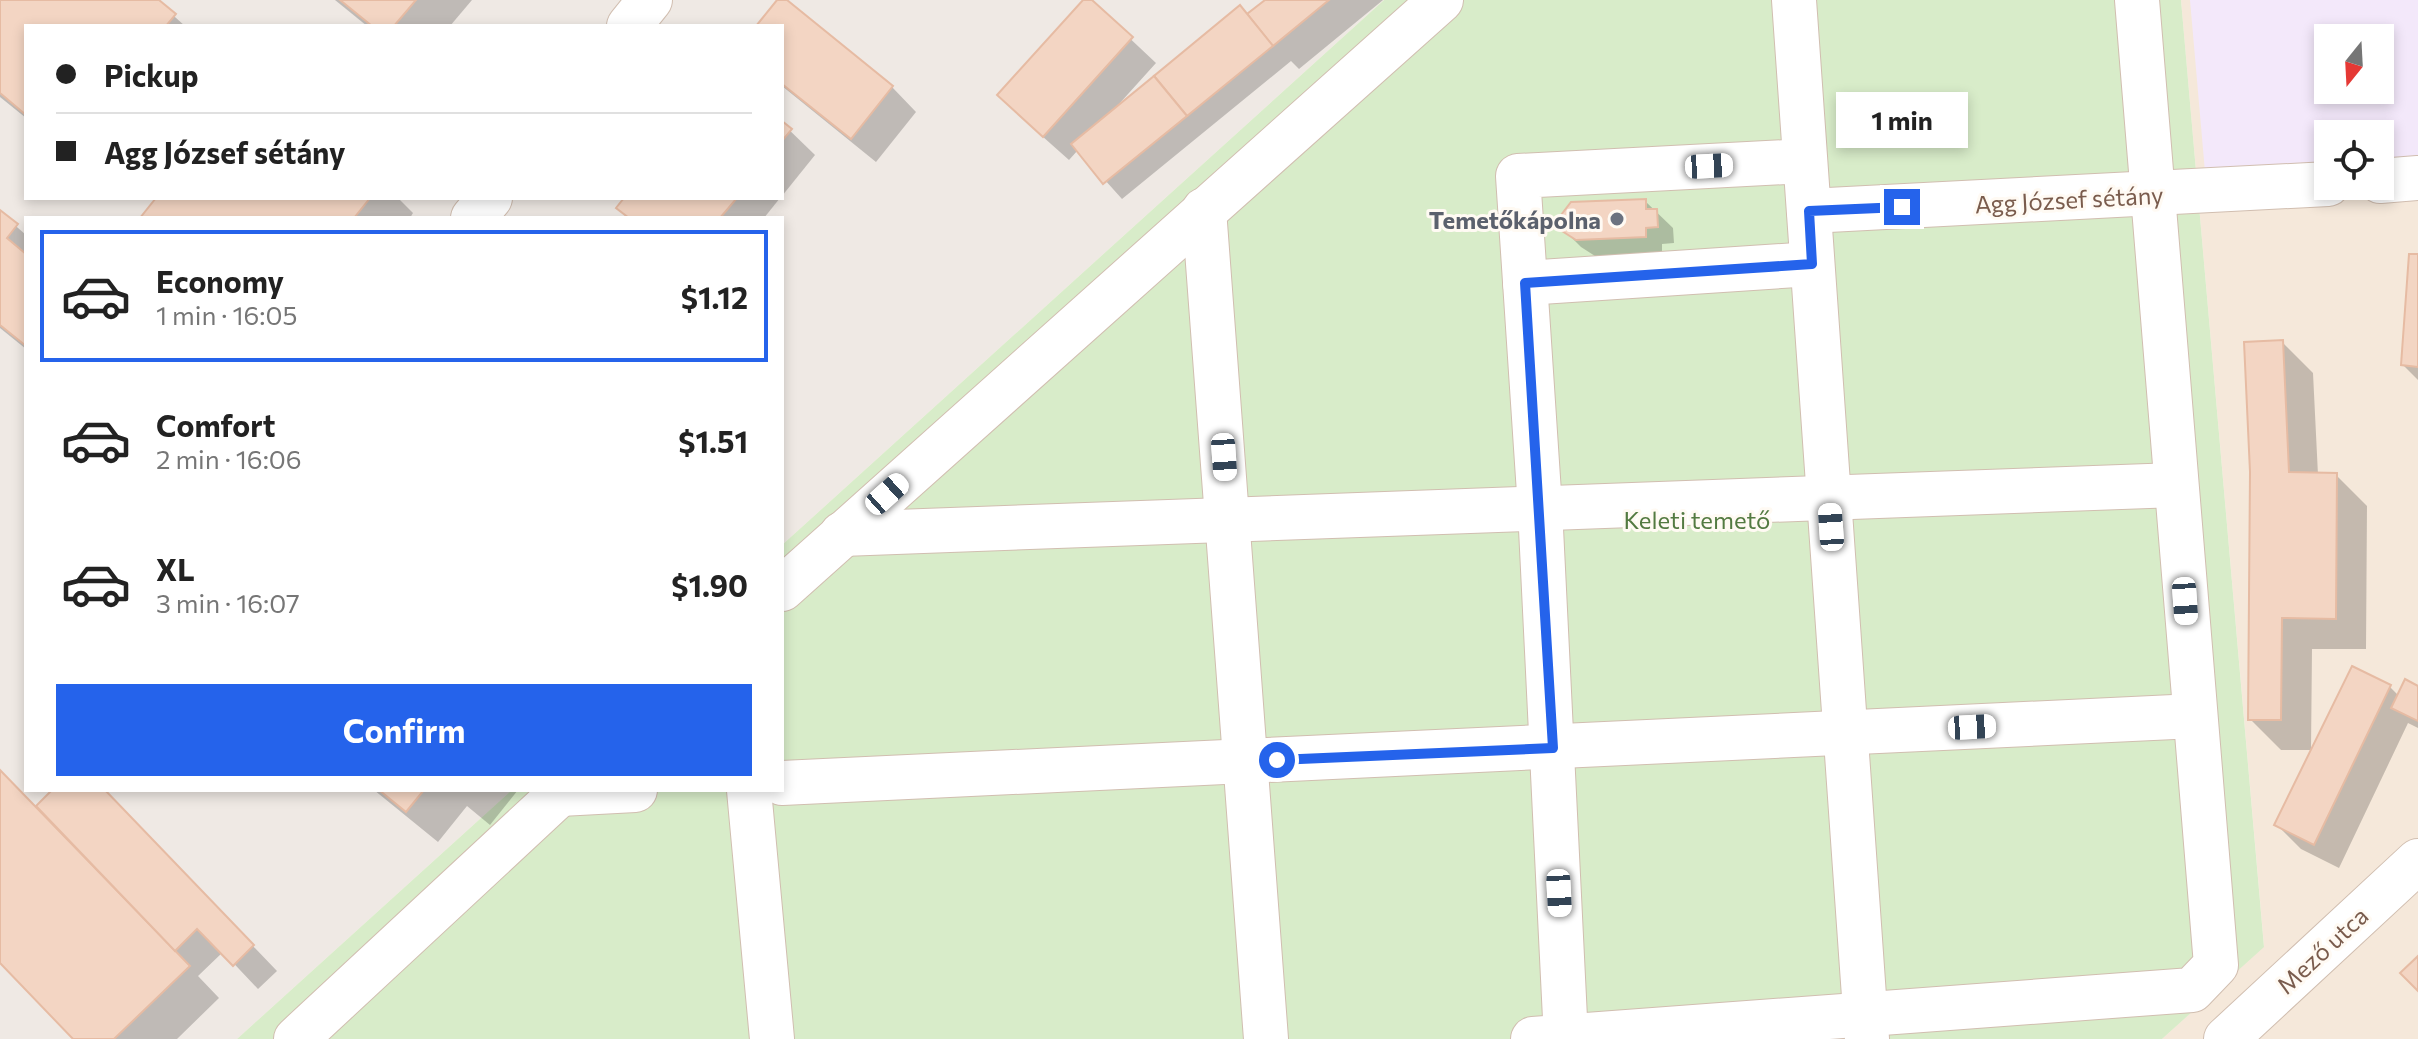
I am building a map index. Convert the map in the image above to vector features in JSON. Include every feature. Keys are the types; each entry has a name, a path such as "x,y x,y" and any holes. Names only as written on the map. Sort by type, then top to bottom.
{"street":[{"path":"631,24 650,0"},
{"path":"784,587 1441,0"},
{"path":"1794,0 1866,1027"},
{"path":"1805,161 1518,176 1553,748 1555,1038 1866,1027 2192,990 2216,965 2137,0"},
{"path":"2394,180 2418,178"},
{"name":"Agg József sétány","path":"1809,211 2314,185"},
{"path":"475,216 488,200"},
{"path":"1204,210 1266,1039"},
{"path":"1525,283 1812,264"},
{"path":"842,534 2176,485"},
{"path":"784,783 2195,716"},
{"path":"296,1039 562,792"},
{"path":"749,792 772,1039"},
{"name":"Mező utca","path":"2226,1039 2418,861"}],"shaded area":[{"path":"0,0 1384,0 784,543 784,216 24,216 24,792 510,792 237,1039 0,1039"},
{"path":"2181,0 2418,0 2418,1039 2162,1039 2264,946"},
{"path":"2190,0 2418,0 2418,157 2394,158 2394,120 2314,120 2314,164 2205,172"}],"green space":[{"name":"Keleti temető","path":"1384,0 2181,0 2264,947 2162,1039 237,1039 510,792 784,792 784,543"}],"building":[{"path":"0,0 159,0 176,14 168,24 24,24 24,113 0,93"},
{"path":"340,0 416,0 396,24 370,24"},
{"path":"777,0 787,0 893,86 851,139 784,86 784,24 758,24"},
{"path":"1083,0 1092,0 1133,37 1043,137 997,95"},
{"path":"1265,0 1329,0 1273,46 1247,14"},
{"path":"1240,5 1273,46 1187,116 1154,76"},
{"path":"1154,76 1187,116 1103,184 1071,144"},
{"path":"784,123 792,129 784,139"},
{"path":"1646,199 1646,209 1657,209 1658,227 1646,228 1646,237 1576,240 1562,231 1561,215 1571,202"},
{"path":"154,200 368,200 356,216 142,216"},
{"path":"622,200 735,200 722,216 626,216 616,208"},
{"path":"0,210 18,224 7,238 24,252 24,344 0,325"},
{"path":"2409,254 2418,254 2418,367 2401,365"},
{"path":"2283,340 2289,472 2337,473 2336,619 2282,618 2281,720 2248,720 2250,472 2244,342"},
{"path":"2352,666 2391,685 2314,845 2274,825"},
{"path":"2405,679 2418,686 2418,721 2391,708"},
{"path":"0,770 190,966 114,1039 73,1039 0,963"},
{"path":"50,792 107,792 254,945 233,966 197,929 175,951 36,806"},
{"path":"381,792 422,792 406,812"},
{"path":"2418,956 2418,991 2400,973"}],"place":[{"name":"Temetőkápolna","path":"1617,219"}],"route":[{"path":"1277,760 1553,748 1525,283 1812,264 1809,211 1902,207"}]}
